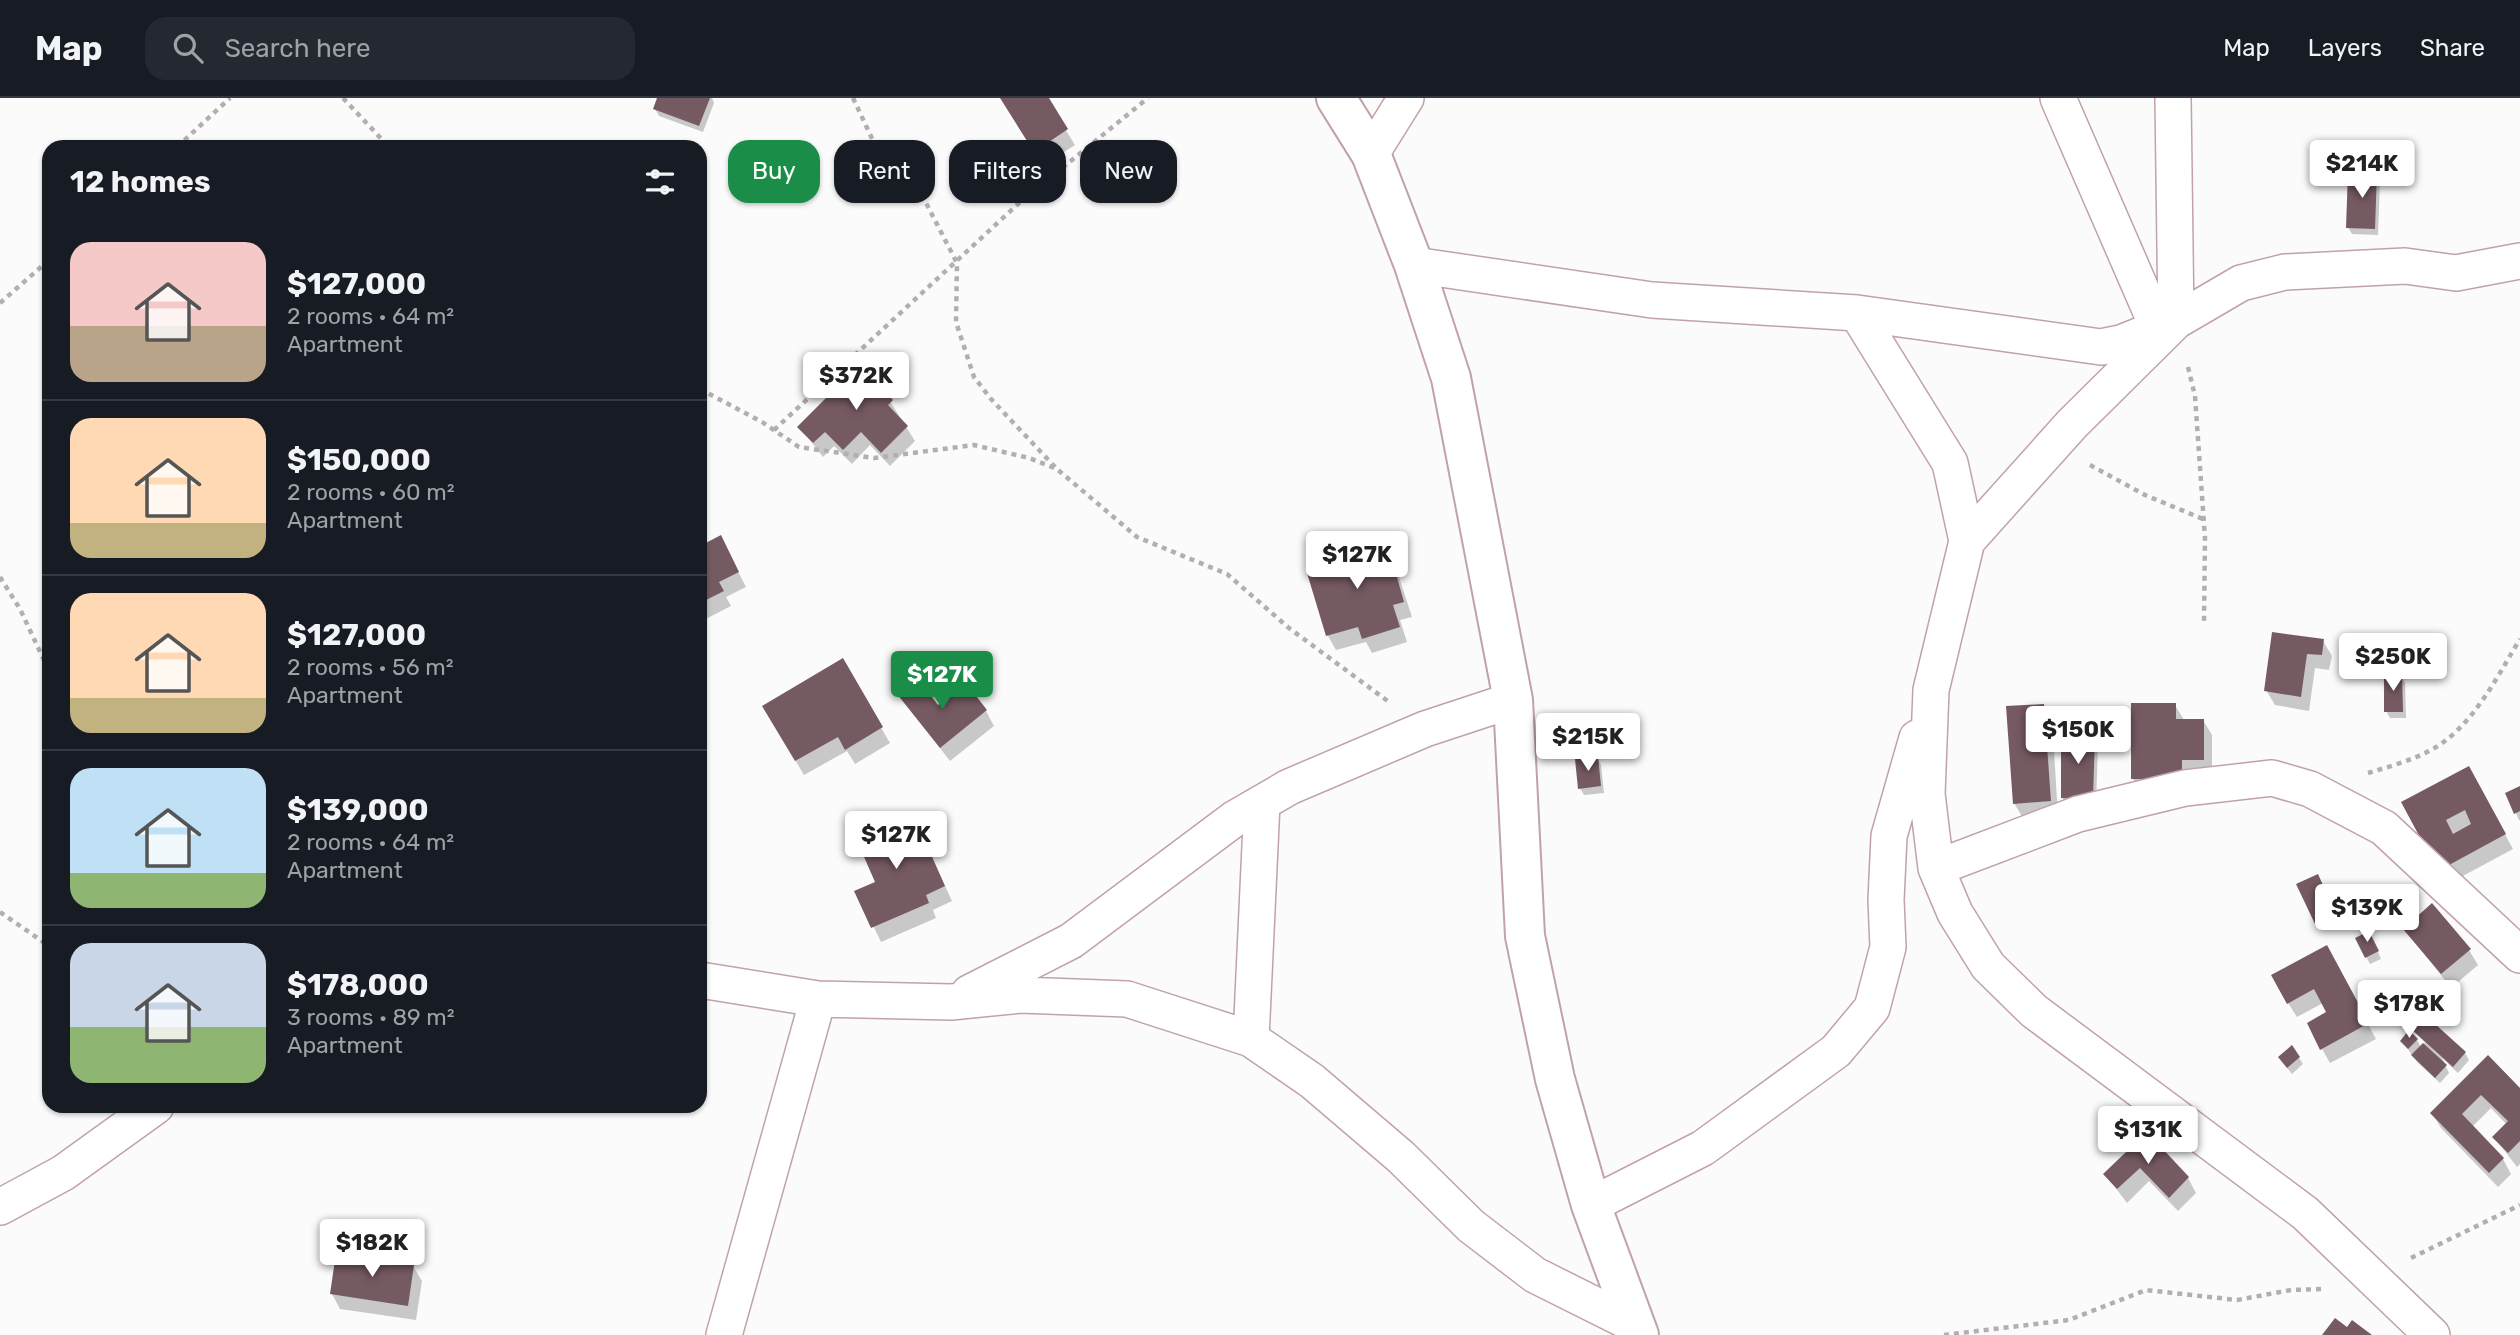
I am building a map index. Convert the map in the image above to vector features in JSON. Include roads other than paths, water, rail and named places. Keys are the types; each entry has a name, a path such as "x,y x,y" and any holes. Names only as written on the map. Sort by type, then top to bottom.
{"street":[{"path":"1335,98 1371,154 1414,265 1451,378 1513,700 1525,936 1555,1079 1591,1205 1636,1330"},
{"path":"1371,154 1406,98"},
{"path":"2058,98 2167,325"},
{"path":"1967,541 2167,325 2174,98"},
{"path":"1414,265 1652,300 1857,313 2101,347 2120,343 2167,325 2241,283 2285,272 2405,266 2456,273 2520,261"},
{"path":"1591,1205 1703,1148 1836,1051 1872,1008 1888,947 1886,900 1889,836 1931,690 1967,541 1950,463 1857,313"},
{"path":"1931,690 1927,794 1936,868 1955,914 1988,965 2034,1011 2305,1213 2432,1335"},
{"path":"951,1002 1071,941 1234,819 1289,787 1425,729 1513,700"},
{"path":"1936,868 2078,814 2186,788 2272,778 2310,789 2385,828 2520,955"},
{"path":"1251,1039 1262,803"},
{"path":"707,982 818,999 951,1002 1021,995 1127,999 1251,1039 1312,1081 1402,1157 1471,1226 1535,1275 1636,1330"},
{"path":"724,1335 818,999"},
{"path":"0,1207 63,1173 146,1113"}]}
